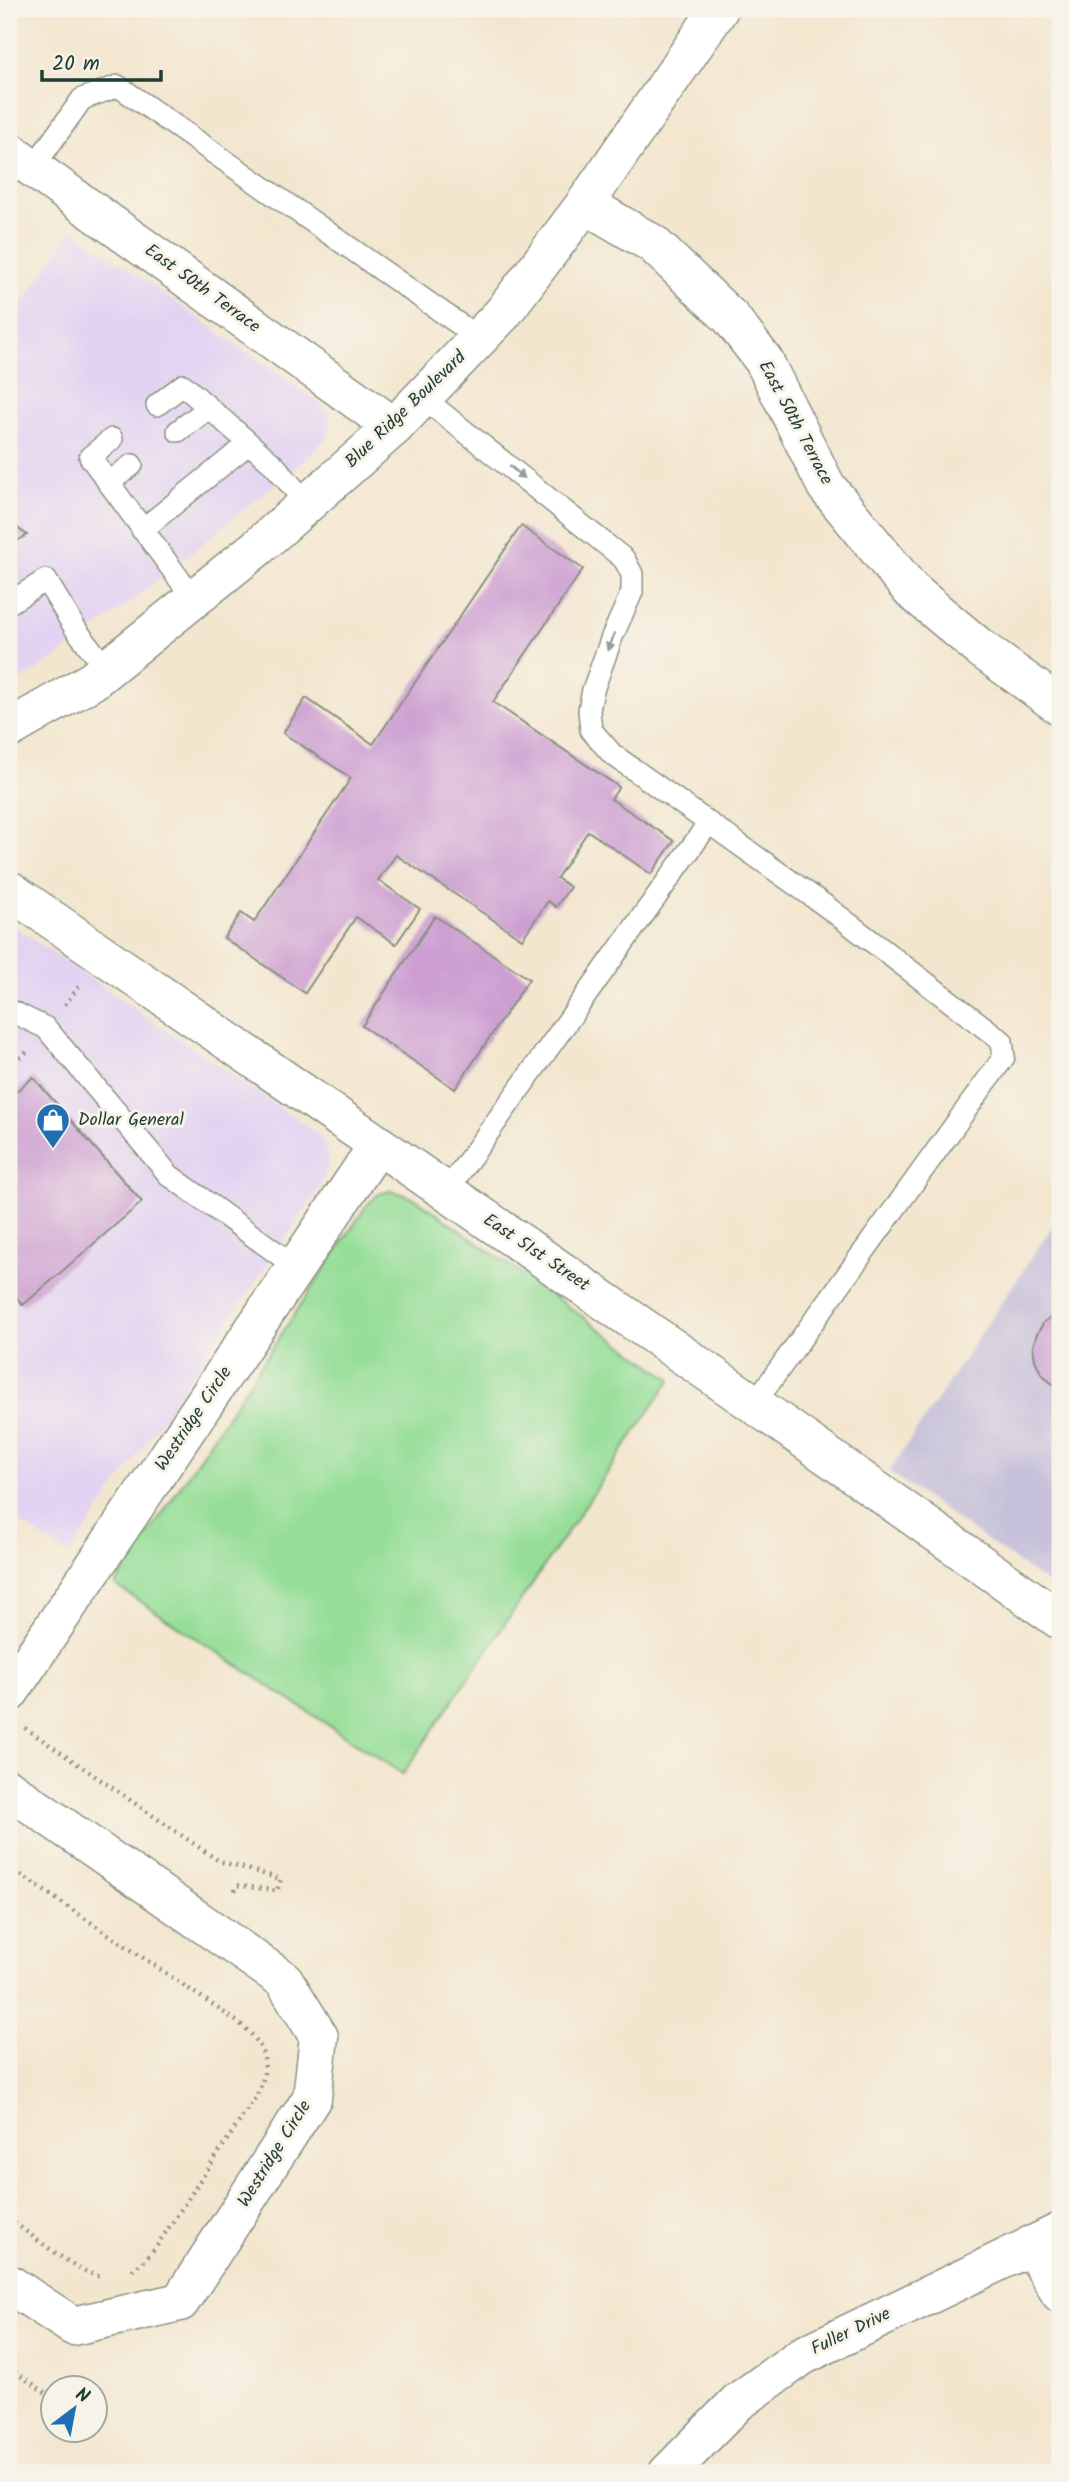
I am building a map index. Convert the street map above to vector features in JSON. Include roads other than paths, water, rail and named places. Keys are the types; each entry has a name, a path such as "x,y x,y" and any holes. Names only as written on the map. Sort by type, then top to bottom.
{"street":[{"name":"Blue Ridge Boulevard","path":"9,729 92,681 258,547 394,426 503,313 585,204 719,9"},
{"name":"East 50th Terrace","path":"21,159 394,426"},
{"name":"East 50th Terrace","path":"585,204 653,244 731,318 764,361 826,485 911,590 980,648 1060,706"},
{"name":"East 51st Street","path":"9,890 754,1404 1060,1620"},
{"name":"Westridge Circle","path":"15,1708 296,1267 378,1145"},
{"name":"Westridge Circle","path":"9,1788 284,1980 319,2037 312,2098 180,2302 73,2326 9,2284"},
{"path":"1046,2238 1060,2294"},
{"name":"Fuller Drive","path":"668,2473 738,2402 802,2356 1046,2238"}],"lane":[{"path":"21,159 82,99 118,86 478,338"},
{"path":"157,405 183,385 275,466 307,504"},
{"path":"422,397 624,559 632,574 632,592 612,637 593,690 589,710 591,730 612,754 827,907 1002,1041 1004,1057 754,1404"},
{"path":"178,431 209,408"},
{"path":"112,439 90,457 193,598"},
{"path":"142,530 248,444"},
{"path":"108,483 132,466"},
{"path":"9,603 46,580 75,628 106,669"},
{"path":"446,1192 708,824"},
{"path":"9,1010 46,1028 169,1175 296,1267"}],"place":[{"name":"Dollar General","path":"53,1150"}]}
